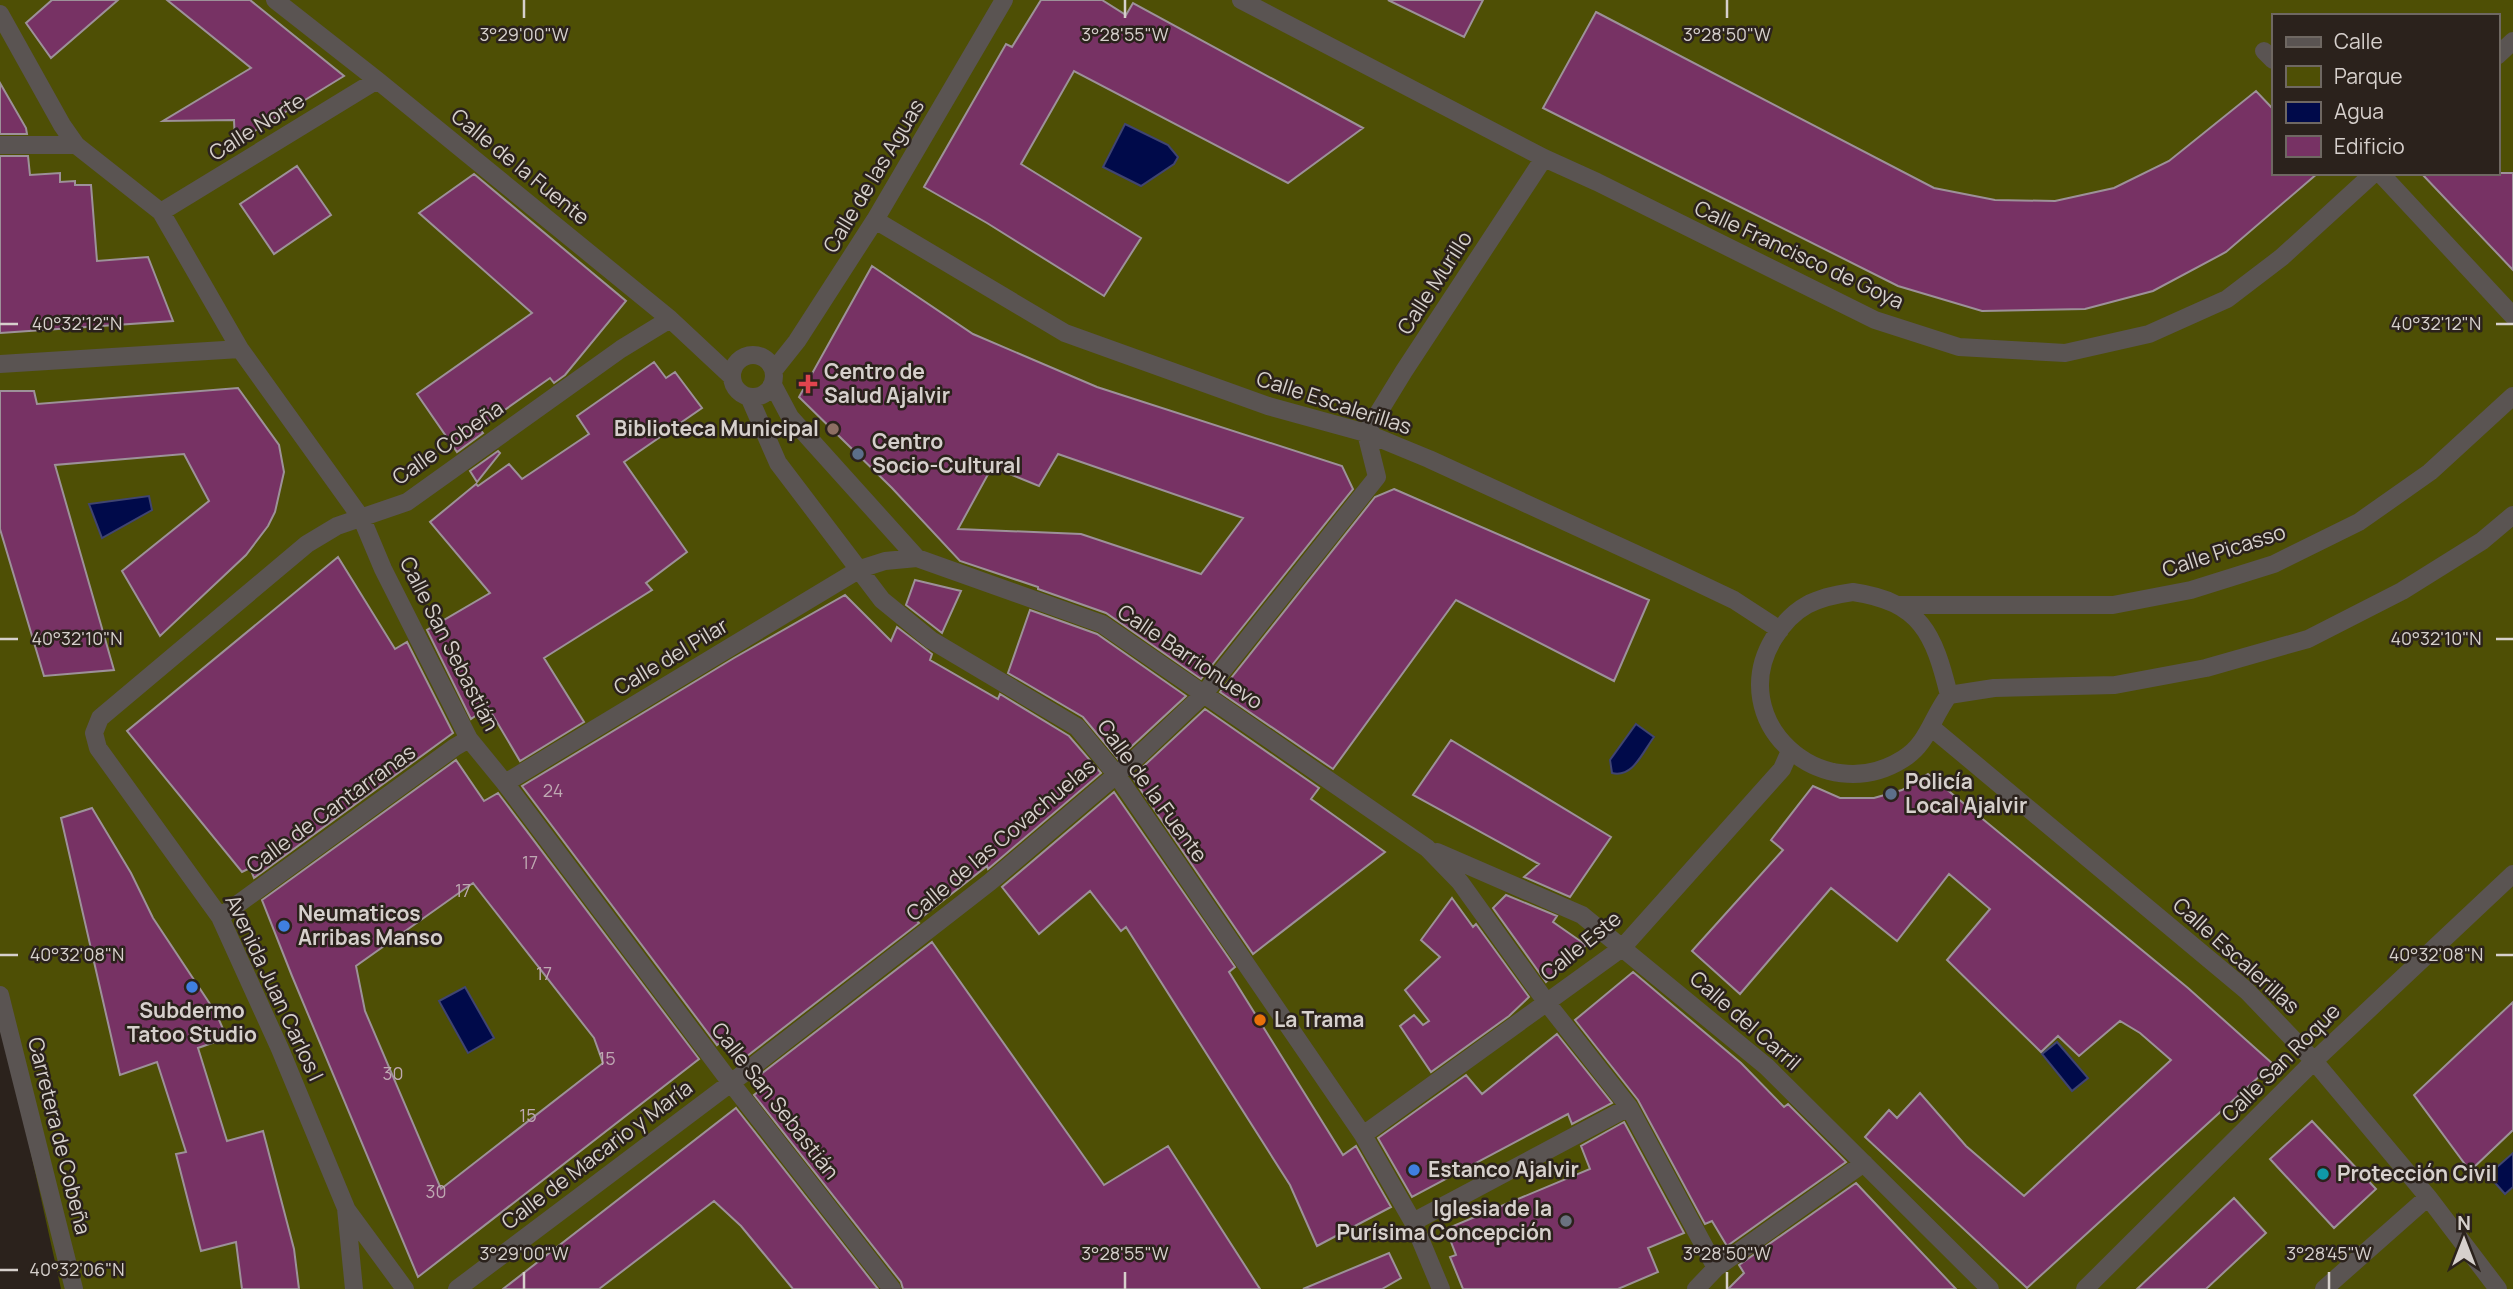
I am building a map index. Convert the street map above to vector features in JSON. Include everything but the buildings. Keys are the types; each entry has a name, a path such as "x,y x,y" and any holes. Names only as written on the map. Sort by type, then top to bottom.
{"street":[{"name":"Calle de la Fuente","path":"275,0 670,319 730,376"},
{"name":"Calle de las Aguas","path":"773,377 875,220 1004,0"},
{"name":"Calle Francisco de Goya","path":"1241,0 1544,158 1875,320 1959,347 2065,353 2149,334 2227,299 2282,257 2372,175"},
{"name":"Calle San Sebastián","path":"0,14 76,145 161,212 240,349 362,519 383,569 469,739 730,1083 892,1289"},
{"path":"2499,54 2513,41"},
{"name":"Calle Norte","path":"161,212 377,80"},
{"path":"0,145 76,145"},
{"name":"Calle Murillo","path":"1366,433 1544,158"},
{"path":"2382,175 2513,316"},
{"name":"Calle Escalerillas","path":"875,220 1065,333 1268,407 1366,433 1673,570 1734,600 1780,630"},
{"name":"Calle Cobeña","path":"94,733 100,718 307,544 337,526 407,502 621,349 670,319"},
{"path":"0,364 240,349"},
{"path":"773,377 765,395 750,398 737,392 730,376 736,362 750,354 765,358 790,417 917,558"},
{"name":"Calle Picasso","path":"1898,605 2113,605 2191,590 2274,564 2359,522 2430,472 2513,396"},
{"name":"Calle de la Fuente","path":"750,398 778,463 882,600 931,640 1077,727 1116,774 1363,1135 1413,1222 1437,1288"},
{"name":"Calle de las Covachuelas","path":"730,1083 990,882 1203,695 1377,477 1366,433"},
{"path":"1949,695 1940,659 1931,638 1917,619 1898,605 1877,596 1853,592 1830,595 1808,604 1789,617 1765,653 1760,674 1766,716 1776,735 1790,751 1826,772 1867,774 1887,768 1920,745 1949,695 1994,688 2115,685 2206,668 2308,639 2402,591 2482,541 2513,515"},
{"name":"Calle Barrionuevo","path":"860,569 885,561 917,558 1102,625 1427,848"},
{"name":"Calle del Pilar","path":"505,783 860,569"},
{"name":"Calle Escalerillas","path":"1932,728 2247,991 2314,1060 2428,1197 2498,1289"},
{"name":"Avenida Juan Carlos I","path":"94,733 98,748 220,917 280,1049 346,1208 354,1289"},
{"name":"Calle de Cantarranas","path":"220,917 469,739"},
{"name":"Calle Este","path":"1363,1135 1622,947 1782,769 1790,751"},
{"path":"1427,848 1460,882 1548,1003 1629,1107 1716,1268"},
{"name":"Calle del Carril","path":"1427,848 1582,915 1767,1067 1990,1289"},
{"name":"Calle San Roque","path":"2085,1289 2285,1092 2314,1060 2513,874"},
{"name":"Carretera de Cobeña","path":"0,995 74,1289"},
{"name":"Calle de Macario y María","path":"457,1289 730,1083"},
{"path":"1413,1222 1629,1107"},
{"path":"1696,1289 1716,1268 1864,1163"},
{"path":"2324,1289 2428,1197"},
{"path":"346,1208 405,1289"}],"green space":[{"path":"0,0 2513,0 2513,1289 61,1289 0,1013"}],"water":[{"path":"1125,124 1168,145 1178,157 1174,164 1141,186 1103,167"},
{"path":"149,496 152,510 102,538 89,504"},
{"path":"1636,724 1654,737 1631,768 1619,774 1612,773 1610,760"},
{"path":"465,987 494,1038 468,1053 439,1001"},
{"path":"2057,1042 2088,1078 2072,1091 2042,1054"},
{"path":"2513,1153 2513,1187 2505,1194 2488,1175"}],"place":[{"name":"Centro de Salud Ajalvir","path":"808,384"},
{"name":"Biblioteca Municipal","path":"833,429"},
{"name":"Centro Socio-Cultural","path":"858,454"},
{"name":"Policía Local Ajalvir","path":"1891,794"},
{"name":"Neumaticos Arribas Manso","path":"284,926"},
{"name":"Subdermo Tatoo Studio","path":"192,987"},
{"name":"La Trama","path":"1260,1020"},
{"name":"Estanco Ajalvir","path":"1414,1170"},
{"name":"Protección Civil","path":"2323,1174"},
{"name":"Iglesia de la Purísima Concepción","path":"1566,1221"}]}
